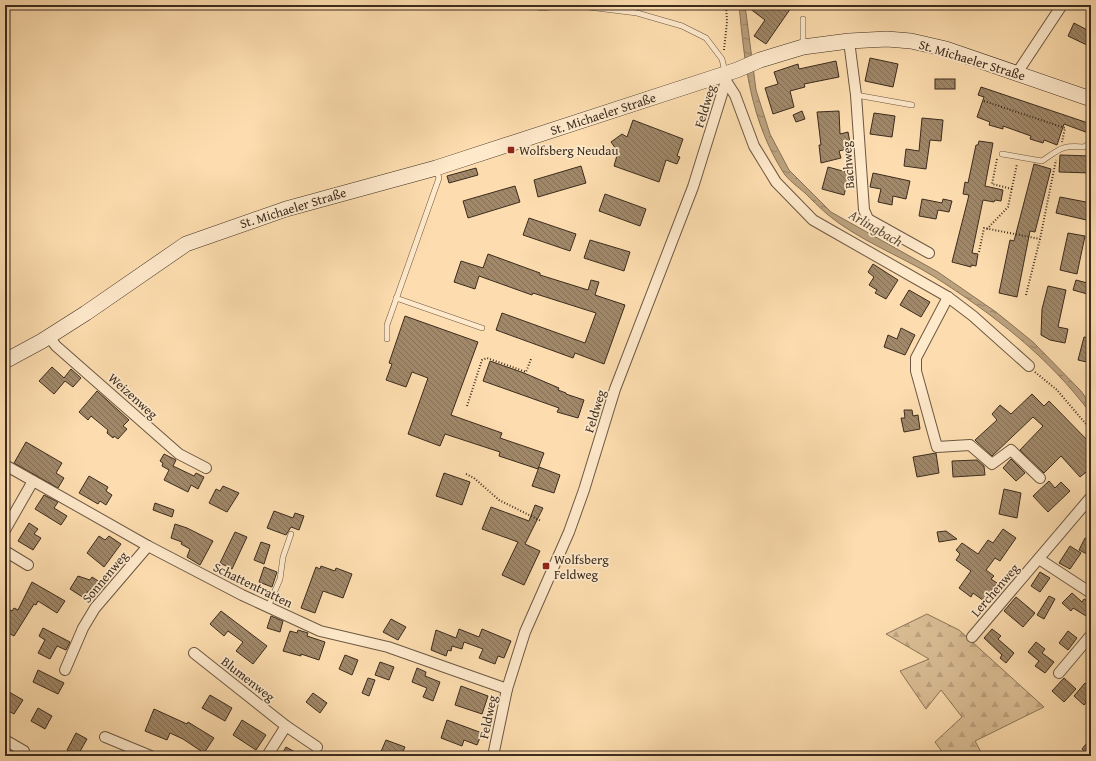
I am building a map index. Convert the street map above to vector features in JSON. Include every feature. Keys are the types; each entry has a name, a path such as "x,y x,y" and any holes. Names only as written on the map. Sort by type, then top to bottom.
{"main road":[{"name":"St. Michaeler Straße","path":"5,361 49,337 186,244 286,209 436,168 730,75 760,60 803,47 849,41 887,39 911,41 946,49 1091,99"}],"street":[{"path":"1017,73 1062,5"},
{"name":"Bachweg","path":"849,41 856,95 864,210 868,219 929,253"},
{"path":"730,75 735,95 754,146 776,182 813,220 948,297 973,316 1029,366"},
{"name":"Feldweg","path":"493,756 507,689 525,632 569,532 584,490 615,389 693,187 730,75"},
{"path":"948,297 916,358 916,372 937,447 970,445 992,464 1011,450 1040,478"},
{"name":"Weizenweg","path":"49,337 56,346 157,436 179,454 206,468"},
{"name":"Schattentratten","path":"5,465 148,546 268,607 320,631 388,647 507,689"},
{"path":"5,530 32,481"},
{"name":"Lerchenweg","path":"972,637 1091,497"},
{"name":"Sonnenweg","path":"65,670 83,628 95,608 148,546"},
{"path":"5,551 28,565"},
{"path":"1039,560 1091,593"},
{"path":"1059,673 1091,635"},
{"name":"Blumenweg","path":"194,653 286,726 317,747"},
{"path":"267,756 286,726"},
{"path":"105,738 151,756"},
{"path":"5,740 24,751 21,756"}],"lane":[{"path":"529,5 542,8 568,5"},
{"path":"572,5 637,13 682,26 706,38 722,59 730,75"},
{"path":"803,19 803,47"},
{"path":"856,95 912,105"},
{"path":"1002,154 1042,161 1060,148 1068,146 1084,147 1091,142"},
{"path":"387,339 387,325 439,178 436,168"},
{"path":"396,298 482,328"},
{"path":"268,607 280,579 283,557 290,534"}],"path":[{"path":"722,59 727,22 726,5"},
{"path":"984,101 1065,128 1026,295"},
{"path":"1002,154 997,159 992,184 1012,189"},
{"path":"979,252 984,228 987,229 1008,207 1018,157"},
{"path":"987,229 1040,239"},
{"path":"1088,265 1091,258"},
{"path":"467,406 482,360 487,358 526,372 531,359"},
{"path":"1029,366 1057,390 1091,430"},
{"path":"466,474 474,478 499,500 541,521"}],"green space":[{"path":"927,614 959,630 1044,707 975,741 983,756 945,756 935,742 962,717 941,690 926,709 900,671 929,659 886,634"}],"water":[{"name":"Arlingbach","path":"739,5 745,5 756,90 770,134 789,170 831,212 938,272 996,312 1033,342 1081,391 1091,405 1091,414 1075,393 1038,355 998,321 920,268 852,232 824,211 790,181 783,172 772,152 756,112 747,71"}],"building":[{"path":"745,5 793,5 766,44 754,36 765,20"},
{"path":"1074,23 1091,32 1091,47 1068,36"},
{"path":"870,58 898,64 893,87 865,81"},
{"path":"836,61 839,77 804,84 805,87 790,91 794,107 773,114 765,88 778,84 774,72 798,64 799,69"},
{"path":"935,79 955,79 955,89 935,89"},
{"path":"981,87 1091,124 1091,134 1064,124 1057,145 1044,140 1043,143 1030,139 1031,136 1003,126 1003,129 989,125 990,122 977,117 984,97 978,95"},
{"path":"802,111 805,119 796,122 793,115"},
{"path":"839,111 840,134 848,132 851,148 839,151 841,158 821,163 819,145 821,145 817,112"},
{"path":"874,113 895,116 892,137 870,134"},
{"path":"922,118 943,120 941,141 930,140 926,169 904,166 906,149 919,151"},
{"path":"633,120 683,139 677,156 680,157 677,164 666,160 659,182 614,166 618,152 611,142 622,134 627,137"},
{"path":"979,141 993,143 985,186 1003,190 1001,201 995,200 994,202 983,200 972,253 978,254 976,266 971,265 971,267 952,262 969,195 963,194 965,182 968,183 976,145 978,145"},
{"path":"1060,155 1091,156 1091,173 1059,172"},
{"path":"1034,164 1051,169 1035,232 1030,231 1017,297 999,293 1010,240 1014,241"},
{"path":"581,166 586,183 538,197 534,180"},
{"path":"828,167 850,173 844,195 822,189"},
{"path":"476,168 478,175 449,183 447,176"},
{"path":"873,173 910,181 906,199 893,196 892,205 878,202 881,189 870,187"},
{"path":"515,186 520,202 468,218 463,201"},
{"path":"605,194 646,209 640,226 599,211"},
{"path":"1060,197 1091,203 1091,221 1056,213"},
{"path":"922,199 942,203 943,199 952,201 949,212 938,210 936,219 919,216"},
{"path":"529,218 576,234 570,251 523,235"},
{"path":"1068,233 1085,236 1077,274 1060,270"},
{"path":"590,240 630,252 624,271 584,258"},
{"path":"488,254 540,273 540,275 588,290 591,280 599,282 595,295 625,305 604,364 575,353 573,358 496,330 502,313 585,343 596,313 533,293 532,295 479,276 475,289 454,282 461,261 483,268"},
{"path":"873,264 898,280 886,299 875,293 877,290 869,285 874,277 868,272"},
{"path":"1076,280 1091,284 1091,295 1073,290"},
{"path":"1048,286 1066,290 1058,327 1068,329 1065,343 1050,340 1041,335 1042,309"},
{"path":"909,290 930,302 921,317 900,305"},
{"path":"405,316 478,342 451,415 502,433 500,438 544,453 538,469 499,456 500,452 445,434 440,446 408,434 428,378 412,372 406,387 386,380 392,364 389,363"},
{"path":"901,328 915,335 905,355 884,347 888,335 897,339"},
{"path":"1084,337 1091,338 1091,363 1078,360"},
{"path":"490,361 524,373 559,388 558,390 566,394 584,400 578,418 557,412 559,408 483,381"},
{"path":"52,367 64,378 71,369 81,378 73,387 65,381 54,394 39,381"},
{"path":"97,391 129,420 123,426 127,429 118,439 114,436 113,438 107,433 108,430 91,416 88,420 79,412"},
{"path":"1032,394 1044,406 1049,401 1091,444 1091,468 1080,477 1061,456 1044,473 1020,450 1043,426 1033,417 992,456 975,440 997,420 992,414 1000,405 1011,414"},
{"path":"904,410 912,410 913,416 918,415 920,429 904,432 901,418 905,418"},
{"path":"26,442 62,463 56,473 64,478 58,488 14,463"},
{"path":"936,453 939,473 917,477 913,457"},
{"path":"164,454 176,460 173,466 194,476 196,473 204,477 198,489 191,485 188,492 164,480 169,470 162,466 163,463 160,461"},
{"path":"1011,459 1025,473 1016,481 1003,468"},
{"path":"977,460 984,466 985,475 953,477 952,461"},
{"path":"539,467 560,475 554,493 532,486"},
{"path":"444,473 470,482 462,505 436,496"},
{"path":"89,476 108,487 106,491 112,495 106,505 100,501 98,504 79,493"},
{"path":"1049,481 1055,488 1061,482 1070,491 1048,512 1033,496"},
{"path":"223,486 239,493 227,512 209,503 216,489 220,491"},
{"path":"1004,489 1021,493 1017,518 999,514"},
{"path":"44,495 58,502 54,508 67,516 61,525 35,509"},
{"path":"155,503 174,510 172,517 153,510"},
{"path":"535,505 543,508 525,544 540,551 524,585 502,575 518,542 482,529 491,507 529,521"},
{"path":"274,511 293,518 295,513 304,516 299,530 291,527 286,535 267,528"},
{"path":"29,523 38,529 34,534 41,538 33,550 18,541"},
{"path":"175,524 187,528 213,541 200,565 187,557 190,549 181,544 182,542 171,538"},
{"path":"1003,529 1016,538 1000,561 995,558 986,570 994,576 991,579 997,583 984,601 973,593 971,597 959,588 971,571 956,560 960,554 956,550 962,543 978,554 988,540 993,543"},
{"path":"946,531 957,539 939,542 937,532"},
{"path":"235,532 247,537 232,569 220,563"},
{"path":"99,536 105,540 109,536 121,544 104,567 87,553"},
{"path":"1085,538 1091,540 1091,556 1079,550"},
{"path":"261,542 270,545 264,564 254,560"},
{"path":"1070,546 1081,553 1070,569 1059,563"},
{"path":"321,566 335,571 336,568 352,574 343,598 323,591 315,613 301,608 316,567 320,569"},
{"path":"264,567 277,572 272,587 259,582"},
{"path":"1040,572 1050,578 1040,592 1031,586"},
{"path":"78,576 90,580 92,577 106,586 96,596 88,591 84,598 70,589"},
{"path":"32,582 65,601 57,613 38,601 36,605 34,604 14,636 5,631 5,607 12,611 14,608 18,610"},
{"path":"1072,593 1082,602 1084,599 1091,603 1091,619 1073,608 1071,611 1062,603"},
{"path":"1049,596 1055,599 1044,619 1037,615"},
{"path":"1016,597 1035,613 1023,627 1004,611"},
{"path":"221,611 267,646 253,664 236,651 243,642 228,631 224,636 210,624"},
{"path":"271,616 283,621 280,632 267,628"},
{"path":"391,619 406,627 398,640 383,632"},
{"path":"43,628 70,642 66,650 57,646 50,659 38,653 45,640 39,636"},
{"path":"459,629 479,637 482,629 511,641 504,658 498,656 495,664 479,658 483,649 464,642 462,649 452,646 451,651 448,650 446,656 431,650 436,630 456,638"},
{"path":"992,629 1001,636 998,639 1014,653 1006,663 1000,658 1002,655 984,638"},
{"path":"298,630 308,633 307,636 325,642 319,660 301,654 301,656 283,651 290,631 297,633"},
{"path":"1068,631 1077,638 1068,650 1059,643"},
{"path":"1036,642 1045,649 1042,653 1054,662 1045,673 1035,666 1039,661 1028,652"},
{"path":"345,655 358,660 352,675 339,669"},
{"path":"380,662 394,667 389,680 375,675"},
{"path":"417,668 426,672 425,676 440,682 433,701 423,697 427,688 412,682"},
{"path":"38,670 64,683 58,694 33,682"},
{"path":"368,678 375,680 369,696 362,693"},
{"path":"1064,678 1076,689 1064,702 1052,691"},
{"path":"1085,683 1091,688 1091,696 1084,705 1074,696"},
{"path":"461,686 488,696 482,714 455,705"},
{"path":"9,692 23,700 14,714 5,709 5,699"},
{"path":"313,693 327,703 320,713 306,702"},
{"path":"210,695 232,708 225,721 202,708"},
{"path":"38,708 52,716 45,729 31,721"},
{"path":"154,709 187,724 188,722 214,738 204,753 183,739 170,733 167,740 145,731"},
{"path":"242,720 266,735 256,750 233,735"},
{"path":"447,720 482,733 477,745 464,740 462,746 441,738"},
{"path":"76,733 87,739 78,755 67,750"},
{"path":"1091,738 1091,756 1090,756 1082,749"},
{"path":"386,740 405,747 401,756 379,756"},
{"path":"286,747 302,756 281,756"}],"place":[{"name":"Wolfsberg Neudau","path":"511,150"},
{"name":"Wolfsberg Feldweg","path":"546,566"}]}
